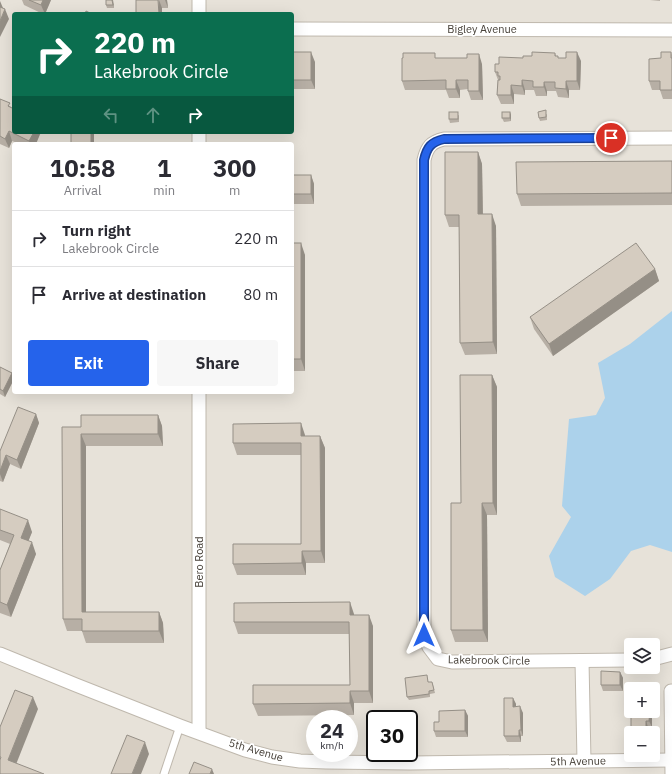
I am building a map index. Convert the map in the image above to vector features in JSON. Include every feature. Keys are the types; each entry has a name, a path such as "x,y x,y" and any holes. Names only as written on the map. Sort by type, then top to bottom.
{"street":[{"path":"199,0 199,12"},
{"name":"Bigley Avenue","path":"294,29 672,30"},
{"name":"Lakebrook Circle","path":"624,660 452,662 438,659 429,647 424,635 424,160 427,149 437,141 444,139 672,138"},
{"name":"Bero Road","path":"199,394 199,732"},
{"name":"5th Avenue","path":"0,654 180,726 245,750 272,757 300,761 412,768 584,761 672,760"},
{"path":"660,658 672,654"},
{"path":"582,661 584,761"},
{"path":"670,691 672,774"}],"lane":[{"path":"164,774 180,726"}],"shaded area":[{"path":"0,0 672,0 672,774 0,774"}],"water":[{"path":"672,311 672,552 650,545 631,551 610,579 585,596 555,577 549,556 571,517 562,506 569,419 596,415 605,398 598,363 630,344"}],"building":[{"path":"29,0 43,0 41,5"},
{"path":"106,0 112,0 113,5 106,5"},
{"path":"136,0 158,0 159,12 136,12"},
{"path":"0,7 5,9 0,21"},
{"path":"294,52 311,52 311,80 294,80"},
{"path":"532,52 555,53 555,56 558,56 558,58 566,58 566,52 577,52 577,81 566,81 566,89 555,88 555,82 544,82 544,87 533,87 533,81 522,80 522,86 511,85 511,95 497,95 498,80 500,80 500,76 498,76 498,72 495,72 495,64 499,64 499,57 523,58 523,56 532,56"},
{"path":"661,52 671,52 672,90 660,90 660,81 649,81 649,59 661,58"},
{"path":"403,53 435,53 435,58 467,58 467,54 479,54 479,91 468,91 468,80 456,80 456,89 446,89 446,80 402,81"},
{"path":"0,99 10,103 8,106 12,108 12,132 9,131 5,139 0,136"},
{"path":"546,110 546,117 539,118 538,112"},
{"path":"449,112 458,112 458,119 449,119"},
{"path":"502,112 510,112 510,118 502,118"},
{"path":"15,134 33,134 29,141"},
{"path":"71,134 91,134 91,142 71,142"},
{"path":"445,152 478,152 478,214 492,214 493,342 460,343 459,215 445,215"},
{"path":"672,161 672,193 517,194 516,162"},
{"path":"294,175 311,175 311,194 294,194"},
{"path":"294,243 301,243 301,359 294,359"},
{"path":"636,243 655,269 549,344 530,317"},
{"path":"0,367 12,373 3,391 0,389"},
{"path":"460,375 492,375 493,503 482,503 483,630 451,630 451,503 461,503"},
{"path":"18,407 36,414 17,460 6,455 0,471 0,451"},
{"path":"81,415 158,415 158,434 81,434 82,612 159,612 159,631 82,631 82,619 63,619 62,427 81,427"},
{"path":"301,423 301,436 320,436 321,551 302,551 302,563 233,564 233,544 301,544 301,443 233,443 233,424"},
{"path":"0,509 28,520 21,538 32,542 7,605 0,602 0,570 14,535 0,530"},
{"path":"350,602 350,615 369,615 369,691 350,691 350,703 253,704 253,685 350,685 349,622 234,622 234,603"},
{"path":"601,671 620,672 620,685 601,685"},
{"path":"427,675 428,682 432,682 434,690 429,691 429,694 407,697 405,678"},
{"path":"15,690 33,697 8,760 44,774 0,774 0,727"},
{"path":"504,698 513,698 513,707 520,706 521,730 519,730 519,736 504,736"},
{"path":"465,710 465,731 434,731 434,722 439,722 439,711"},
{"path":"631,718 649,718 649,721 646,721 646,726 631,726"},
{"path":"127,735 145,742 132,774 111,774"},
{"path":"194,762 212,769 210,774 189,774"}],"route":[{"path":"424,635 424,160 427,149 437,141 444,139 611,138"}]}
